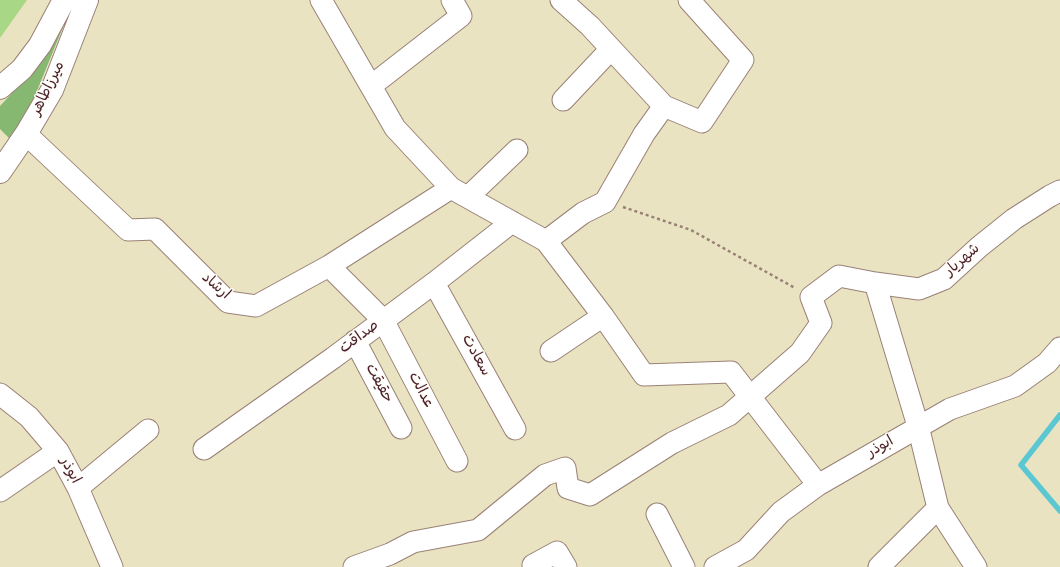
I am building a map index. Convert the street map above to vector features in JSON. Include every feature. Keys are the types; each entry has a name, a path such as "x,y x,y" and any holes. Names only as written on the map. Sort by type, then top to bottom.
{"main road":[{"name":"میرزاطاهر","path":"0,88 22,69 40,45 64,0"},
{"name":"میرزاطاهر","path":"0,172 26,134 52,90 87,0"}],"street":[{"path":"321,0 395,128 460,193 546,241 603,316 644,375 731,372 818,485"},
{"path":"371,86 461,16 452,0"},
{"path":"561,0 590,26 664,106 702,122 743,60 689,0"},
{"path":"563,100 611,49"},
{"path":"546,241 583,213 605,202 644,134 664,106"},
{"name":"ارشاد","path":"26,134 128,230 155,229 228,302 256,306 460,193 516,150"},
{"name":"شهریار","path":"811,296 839,276 919,289 944,279 979,247 1014,219 1060,191"},
{"name":"صداقت","path":"204,449 434,283 512,222"},
{"name":"عدالت","path":"330,266 383,320 457,461"},
{"name":"سعادت","path":"434,283 515,429"},
{"path":"875,283 918,426 938,508 976,567"},
{"path":"354,567 390,554 413,542 478,530 545,475 565,468 568,488 590,495 672,443 729,415 800,353 821,323 811,296"},
{"path":"550,352 603,316"},
{"name":"حقیقت","path":"355,341 401,428"},
{"name":"ابوذر","path":"715,567 746,550 781,512 818,485 918,426 950,409 1016,386 1047,363 1060,348"},
{"name":"ابوذر","path":"0,394 29,417 58,450 78,488 112,567"},
{"path":"78,488 148,430"},
{"path":"0,491 58,450"},
{"path":"879,567 938,508"},
{"path":"657,514 684,567"},
{"path":"533,565 557,552 566,567"}],"path":[{"path":"605,202 691,230 811,296"}],"green space":[{"path":"0,0 27,0 0,38"},
{"path":"63,27 28,113 12,141 0,129 0,106 30,74"}],"waterway":[{"path":"1060,415 1021,465 1060,511"}]}
